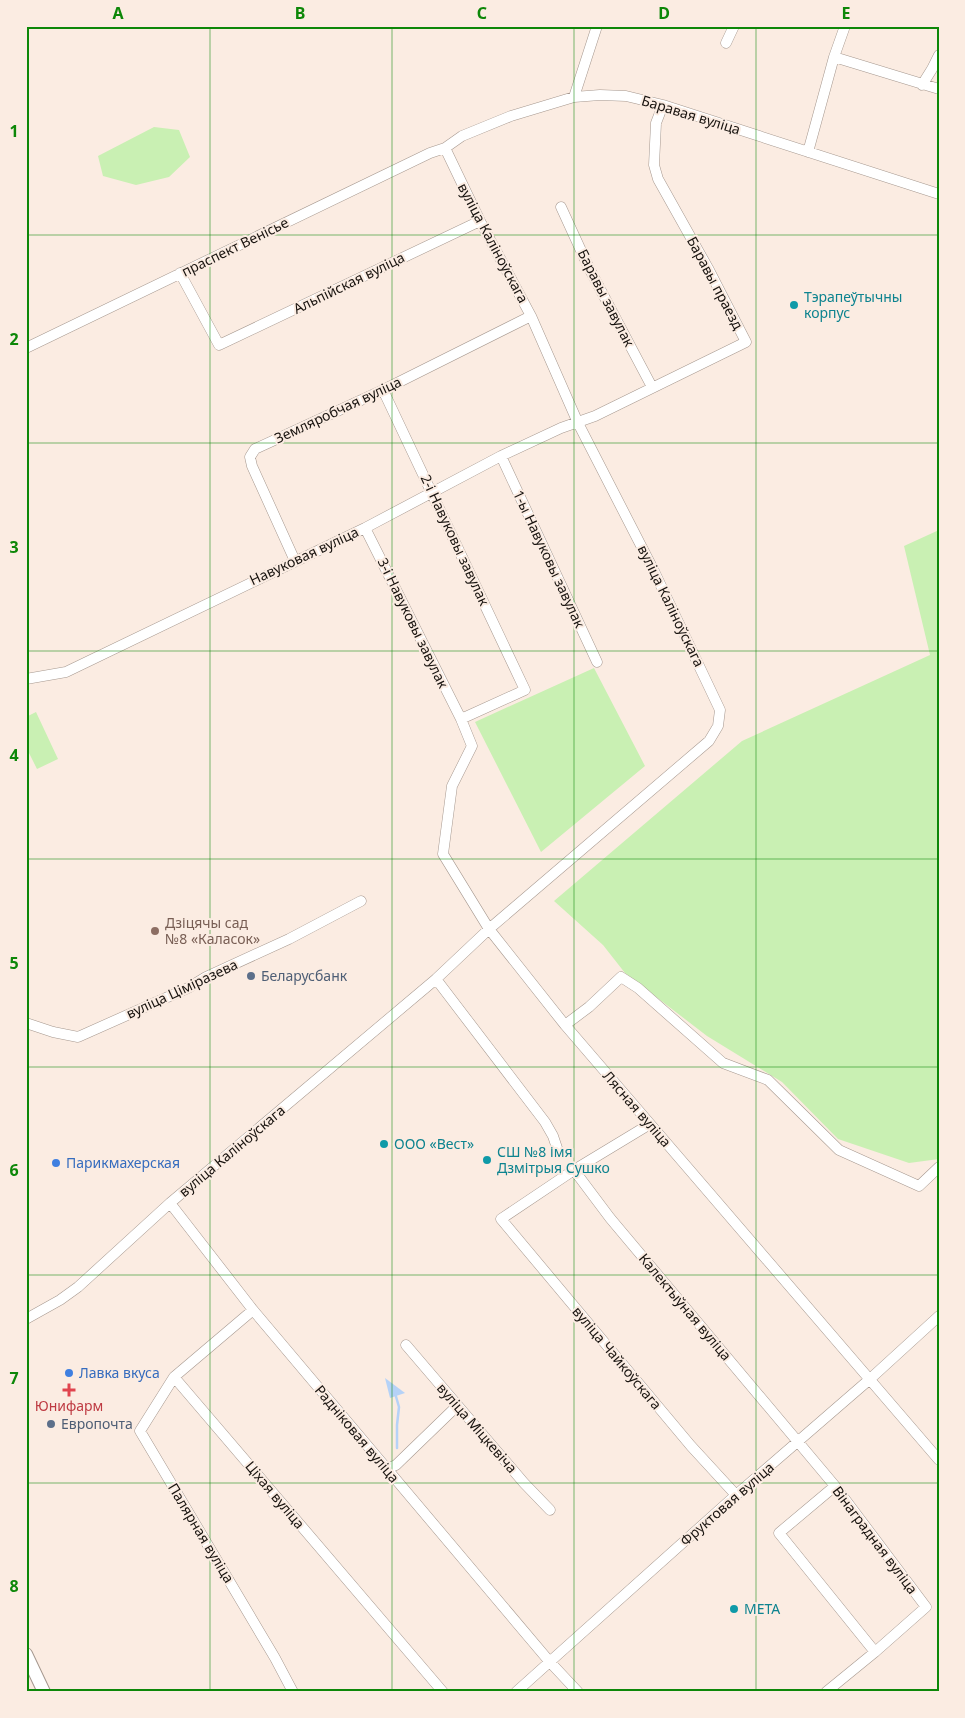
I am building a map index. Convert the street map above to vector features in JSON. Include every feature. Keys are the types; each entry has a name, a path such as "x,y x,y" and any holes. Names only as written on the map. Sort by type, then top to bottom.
{"main road":[{"path":"26,1654 44,1692"},
{"path":"26,1674 34,1692"}],"street":[{"path":"574,97 596,26"},
{"path":"726,43 734,26"},
{"path":"808,152 834,57 845,26"},
{"path":"922,85 939,55"},
{"path":"834,57 939,89"},
{"name":"Баравая вуліца","path":"445,148 462,136 511,116 574,97 626,96 663,105 939,194"},
{"name":"Баравы праезд","path":"578,423 746,342 658,178 654,166 656,123 663,105"},
{"name":"вуліца Каліноўскага","path":"26,1319 60,1300 78,1287 170,1203 436,979 489,929 710,741 718,726 720,710 653,569 578,423 531,316 480,221 445,148"},
{"name":"праспект Венісье","path":"26,348 430,153 445,148"},
{"name":"Баравы завулак","path":"561,207 589,268 652,387"},
{"name":"Альпійская вуліца","path":"180,273 219,345 480,221"},
{"name":"Земляробчая вуліца","path":"295,561 252,466 250,457 255,448 383,390 531,316"},
{"name":"2-і Навуковы завулак","path":"383,390 525,690 461,719"},
{"name":"Навуковая вуліца","path":"26,679 66,672 365,528 501,456 561,428 578,423"},
{"name":"1-ы Навуковы завулак","path":"501,456 597,662"},
{"name":"3-і Навуковы завулак","path":"365,528 461,719"},
{"name":"Лясная вуліца","path":"461,719 472,746 452,786 443,854 489,929 565,1025 939,1460"},
{"name":"вуліца Ціміразева","path":"26,1023 53,1032 78,1037 188,988 206,977 289,939 360,900"},
{"path":"565,1025 589,1007 621,977 638,988 722,1063 768,1080 839,1150 919,1186 939,1167"},
{"path":"436,979 545,1122 553,1136 558,1151"},
{"path":"574,1170 650,1124"},
{"name":"вуліца Чайкоўскага","path":"574,1170 501,1220 691,1446 736,1495"},
{"name":"Калектыўная вуліца","path":"574,1170 610,1218 799,1442"},
{"name":"Радніковая вуліца","path":"170,1203 253,1310 549,1661 578,1692"},
{"path":"174,1377 253,1310"},
{"name":"Фруктовая вуліца","path":"516,1692 939,1317"},
{"name":"вуліца Міцкевіча","path":"406,1345 524,1483 550,1510"},
{"name":"Палярная вуліца","path":"174,1377 140,1431 275,1658 293,1692"},
{"name":"Ціхая вуліца","path":"174,1377 443,1692"},
{"path":"387,1469 396,1465 457,1406"},
{"name":"Вінаградная вуліца","path":"799,1442 835,1486 926,1608 826,1692"},
{"path":"835,1486 779,1533 875,1652"}],"green space":[{"path":"154,127 179,130 190,157 169,177 136,185 103,176 98,156"},
{"path":"939,530 939,1159 909,1163 838,1139 782,1082 707,1036 625,973 603,945 554,901 742,741 930,655 904,546"},
{"path":"594,668 645,766 541,852 475,722"},
{"path":"36,712 58,759 37,769 26,747 26,717"}],"water":[{"path":"385,1378 405,1393 390,1398"}],"waterway":[{"path":"395,1393 399,1407 397,1448"}],"place":[{"name":"Тэрапеўтычны корпус","path":"794,305"},
{"name":"Дзіцячы сад №8 «Каласок»","path":"155,931"},
{"name":"Беларусбанк","path":"251,976"},
{"name":"ООО «Вест»","path":"384,1144"},
{"name":"СШ №8 імя Дзмітрыя Сушко","path":"487,1160"},
{"name":"Парикмахерская","path":"56,1163"},
{"name":"Лавка вкуса","path":"69,1373"},
{"name":"Юнифарм","path":"69,1390"},
{"name":"Европочта","path":"51,1424"},
{"name":"МЕТА","path":"734,1609"}]}
